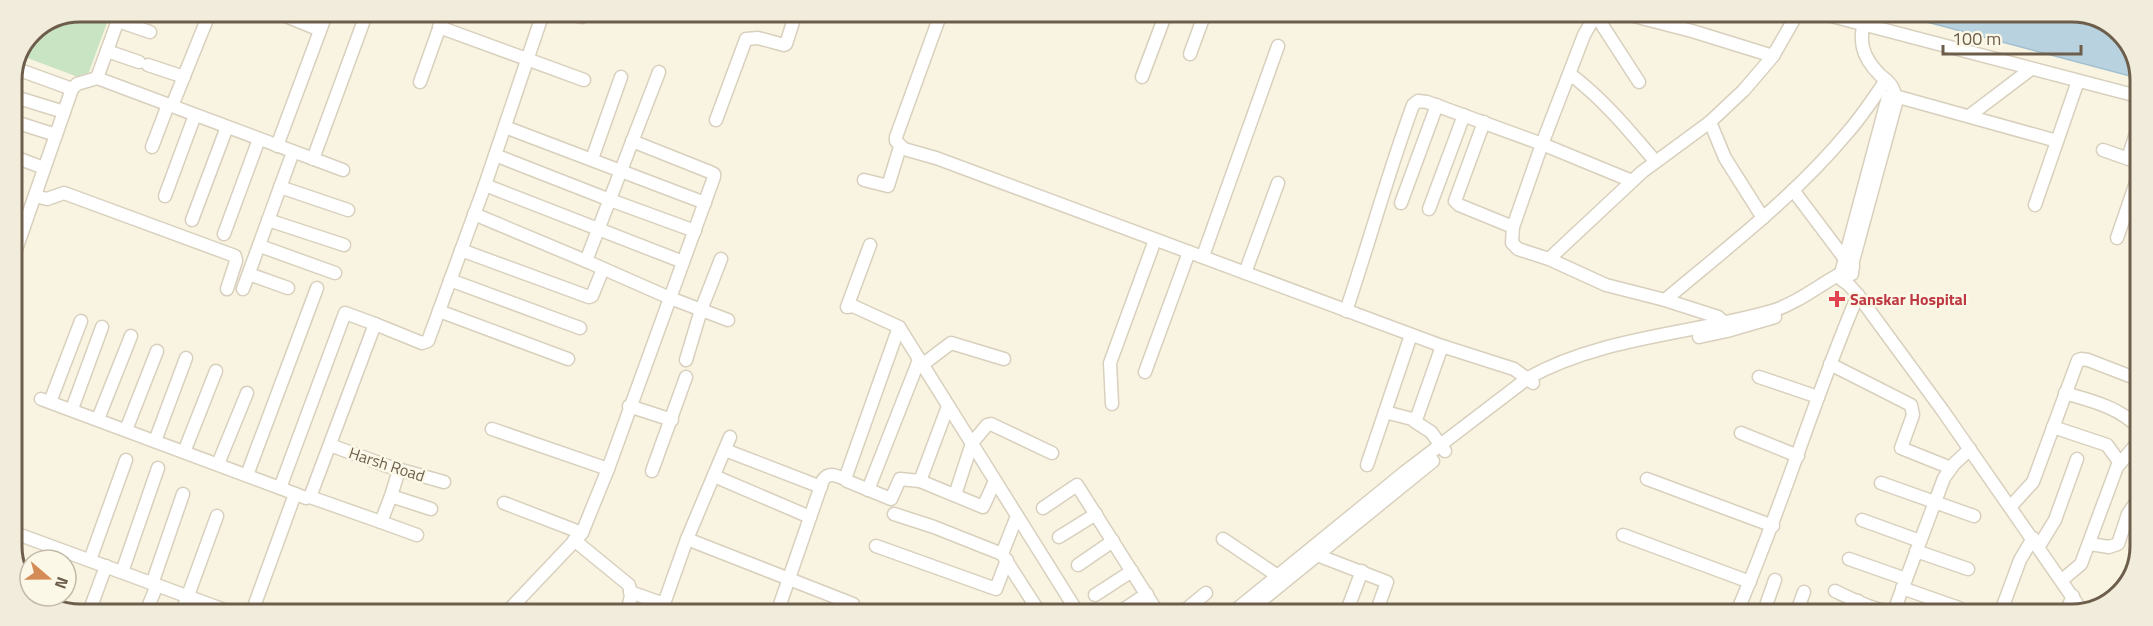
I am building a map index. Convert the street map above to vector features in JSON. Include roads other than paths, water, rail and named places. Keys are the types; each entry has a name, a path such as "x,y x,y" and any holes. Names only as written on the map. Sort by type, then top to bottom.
{"street":[{"path":"98,78 118,22"},
{"path":"131,22 150,32"},
{"path":"152,147 206,22"},
{"path":"300,22 320,30"},
{"path":"277,146 323,22"},
{"path":"313,159 363,22"},
{"path":"420,82 442,22"},
{"path":"280,488 345,313 424,344 428,341 505,127 540,22"},
{"path":"716,120 746,39 758,38 784,45 793,22"},
{"path":"938,22 896,137 900,147 936,158 1203,256 1411,335 1514,369 1531,381"},
{"path":"1142,77 1163,22"},
{"path":"1190,54 1202,22"},
{"path":"1590,22 1542,144 1513,228 1511,240 1513,245 1606,285 1665,300 1718,318 1727,327"},
{"path":"1600,22 1639,82"},
{"path":"1657,22 1773,56"},
{"path":"1549,260 1655,161 1710,122 1744,90 1773,56 1792,22"},
{"path":"1864,22 1862,45 1865,58 1893,87 1894,94"},
{"path":"1871,22 2031,69 2130,94"},
{"path":"440,27 584,80"},
{"path":"1203,256 1278,46"},
{"path":"107,51 184,77"},
{"path":"1969,116 2031,69"},
{"path":"24,71 72,89"},
{"path":"586,261 659,72"},
{"path":"1570,74 1592,90 1609,107 1655,161"},
{"path":"592,159 621,77"},
{"path":"22,232 72,89 82,82 98,78 343,170"},
{"path":"1665,300 1793,190 1849,132 1886,81"},
{"path":"2035,205 2078,81"},
{"path":"1244,604 1321,548 1385,494 1546,368 1581,355 1782,314 1847,273 1888,97 1894,94 2057,141"},
{"path":"22,99 64,112"},
{"path":"1346,311 1413,105 1418,101 1437,105 1484,122 1632,182"},
{"path":"1401,203 1437,105"},
{"path":"165,196 195,115"},
{"path":"1429,209 1464,115"},
{"path":"1484,122 1455,201 1459,205 1513,228"},
{"path":"1710,122 1725,158 1763,218"},
{"path":"22,124 57,135"},
{"path":"192,220 227,127"},
{"path":"505,127 705,203"},
{"path":"224,234 259,139"},
{"path":"515,604 578,537 608,469 714,174 632,141"},
{"path":"864,180 888,186 900,147"},
{"path":"2103,150 2128,158 2130,152"},
{"path":"243,289 293,152"},
{"path":"495,155 695,231"},
{"path":"22,160 44,168"},
{"path":"1245,273 1278,183"},
{"path":"484,185 683,262"},
{"path":"280,187 348,210"},
{"path":"1793,190 1847,273 1858,295 2011,506 2077,603"},
{"path":"35,196 47,199 64,193 235,256 236,261 227,289"},
{"path":"2117,238 2130,200"},
{"path":"474,214 670,298 728,320"},
{"path":"268,220 344,245"},
{"path":"1112,404 1110,363 1155,240"},
{"path":"870,245 847,307 853,306 899,327 1072,604"},
{"path":"260,246 335,273"},
{"path":"461,250 589,297 592,296 603,269"},
{"path":"1145,372 1189,252"},
{"path":"686,360 701,310 721,258"},
{"path":"249,274 288,288"},
{"path":"450,280 580,328"},
{"path":"247,475 317,288"},
{"path":"1740,604 1773,526 1830,364 1858,295"},
{"path":"439,311 568,359"},
{"path":"81,321 46,400 295,494 310,497 417,535"},
{"path":"310,497 375,324"},
{"path":"72,409 102,327"},
{"path":"845,479 899,327"},
{"path":"1367,465 1411,335"},
{"path":"98,419 131,336"},
{"path":"868,490 921,363 951,343 1004,359"},
{"path":"1414,421 1442,346"},
{"path":"126,430 157,351"},
{"path":"155,441 186,358"},
{"path":"2011,506 2033,483 2078,360 2081,359 2130,376"},
{"path":"1830,364 1911,405 1913,415 1901,448 1951,468"},
{"path":"184,452 216,371"},
{"path":"652,471 686,377"},
{"path":"1759,377 1818,397"},
{"path":"218,464 247,393"},
{"path":"2065,393 2113,409 2130,420"},
{"path":"629,406 672,420"},
{"path":"920,481 948,406"},
{"path":"1385,412 1424,426 1443,448"},
{"path":"955,495 972,443 982,428 991,424 1052,453"},
{"path":"2053,427 2107,445 2120,463"},
{"path":"492,429 608,469"},
{"path":"1741,434 1798,456"},
{"path":"664,604 687,539 730,437"},
{"name":"Harsh Road","path":"330,445 399,470 444,482"},
{"path":"1898,604 1935,501 1951,468 1970,449"},
{"path":"724,450 821,487"},
{"path":"2062,580 2079,568 2090,544 2113,477 2120,463 2130,451"},
{"path":"2004,604 2020,560 2055,520 2077,459"},
{"path":"90,560 126,460"},
{"path":"122,572 158,468"},
{"path":"381,522 399,470"},
{"path":"780,604 826,476 831,474 891,499 900,478 920,481 983,507 995,481"},
{"path":"714,476 810,517"},
{"path":"1647,479 1773,526"},
{"path":"1881,483 1974,516"},
{"path":"1043,508 1077,485 1152,604"},
{"path":"148,604 183,494"},
{"path":"255,604 295,494"},
{"path":"391,496 431,509"},
{"path":"504,503 578,537 629,585 631,596 629,604"},
{"path":"2090,544 2109,547 2118,544 2130,511"},
{"path":"894,514 1004,557 1034,604"},
{"path":"1059,537 1096,514"},
{"path":"184,604 217,516"},
{"path":"876,546 996,589 1017,516"},
{"path":"1862,520 1968,569"},
{"path":"1623,535 1750,582"},
{"path":"23,536 207,604"},
{"path":"687,539 853,604"},
{"path":"1223,539 1277,580"},
{"path":"1078,565 1113,541"},
{"path":"1321,548 1387,582 1379,604"},
{"path":"1849,559 1950,604"},
{"path":"92,604 106,566"},
{"path":"1095,595 1132,571"},
{"path":"1349,604 1362,571"},
{"path":"1254,604 1277,580"},
{"path":"1767,604 1775,580"},
{"path":"1835,591 1867,604"},
{"path":"630,592 655,604"},
{"path":"1800,604 1804,592"},
{"path":"1193,604 1206,593"},
{"path":"1131,604 1146,594"},
{"path":"2069,604 2073,596"}],"water":[{"path":"1927,22 2072,22 2087,24 2101,30 2116,42 2126,58 2130,76"}],"place":[{"name":"Sanskar Hospital","path":"1837,299"}]}
